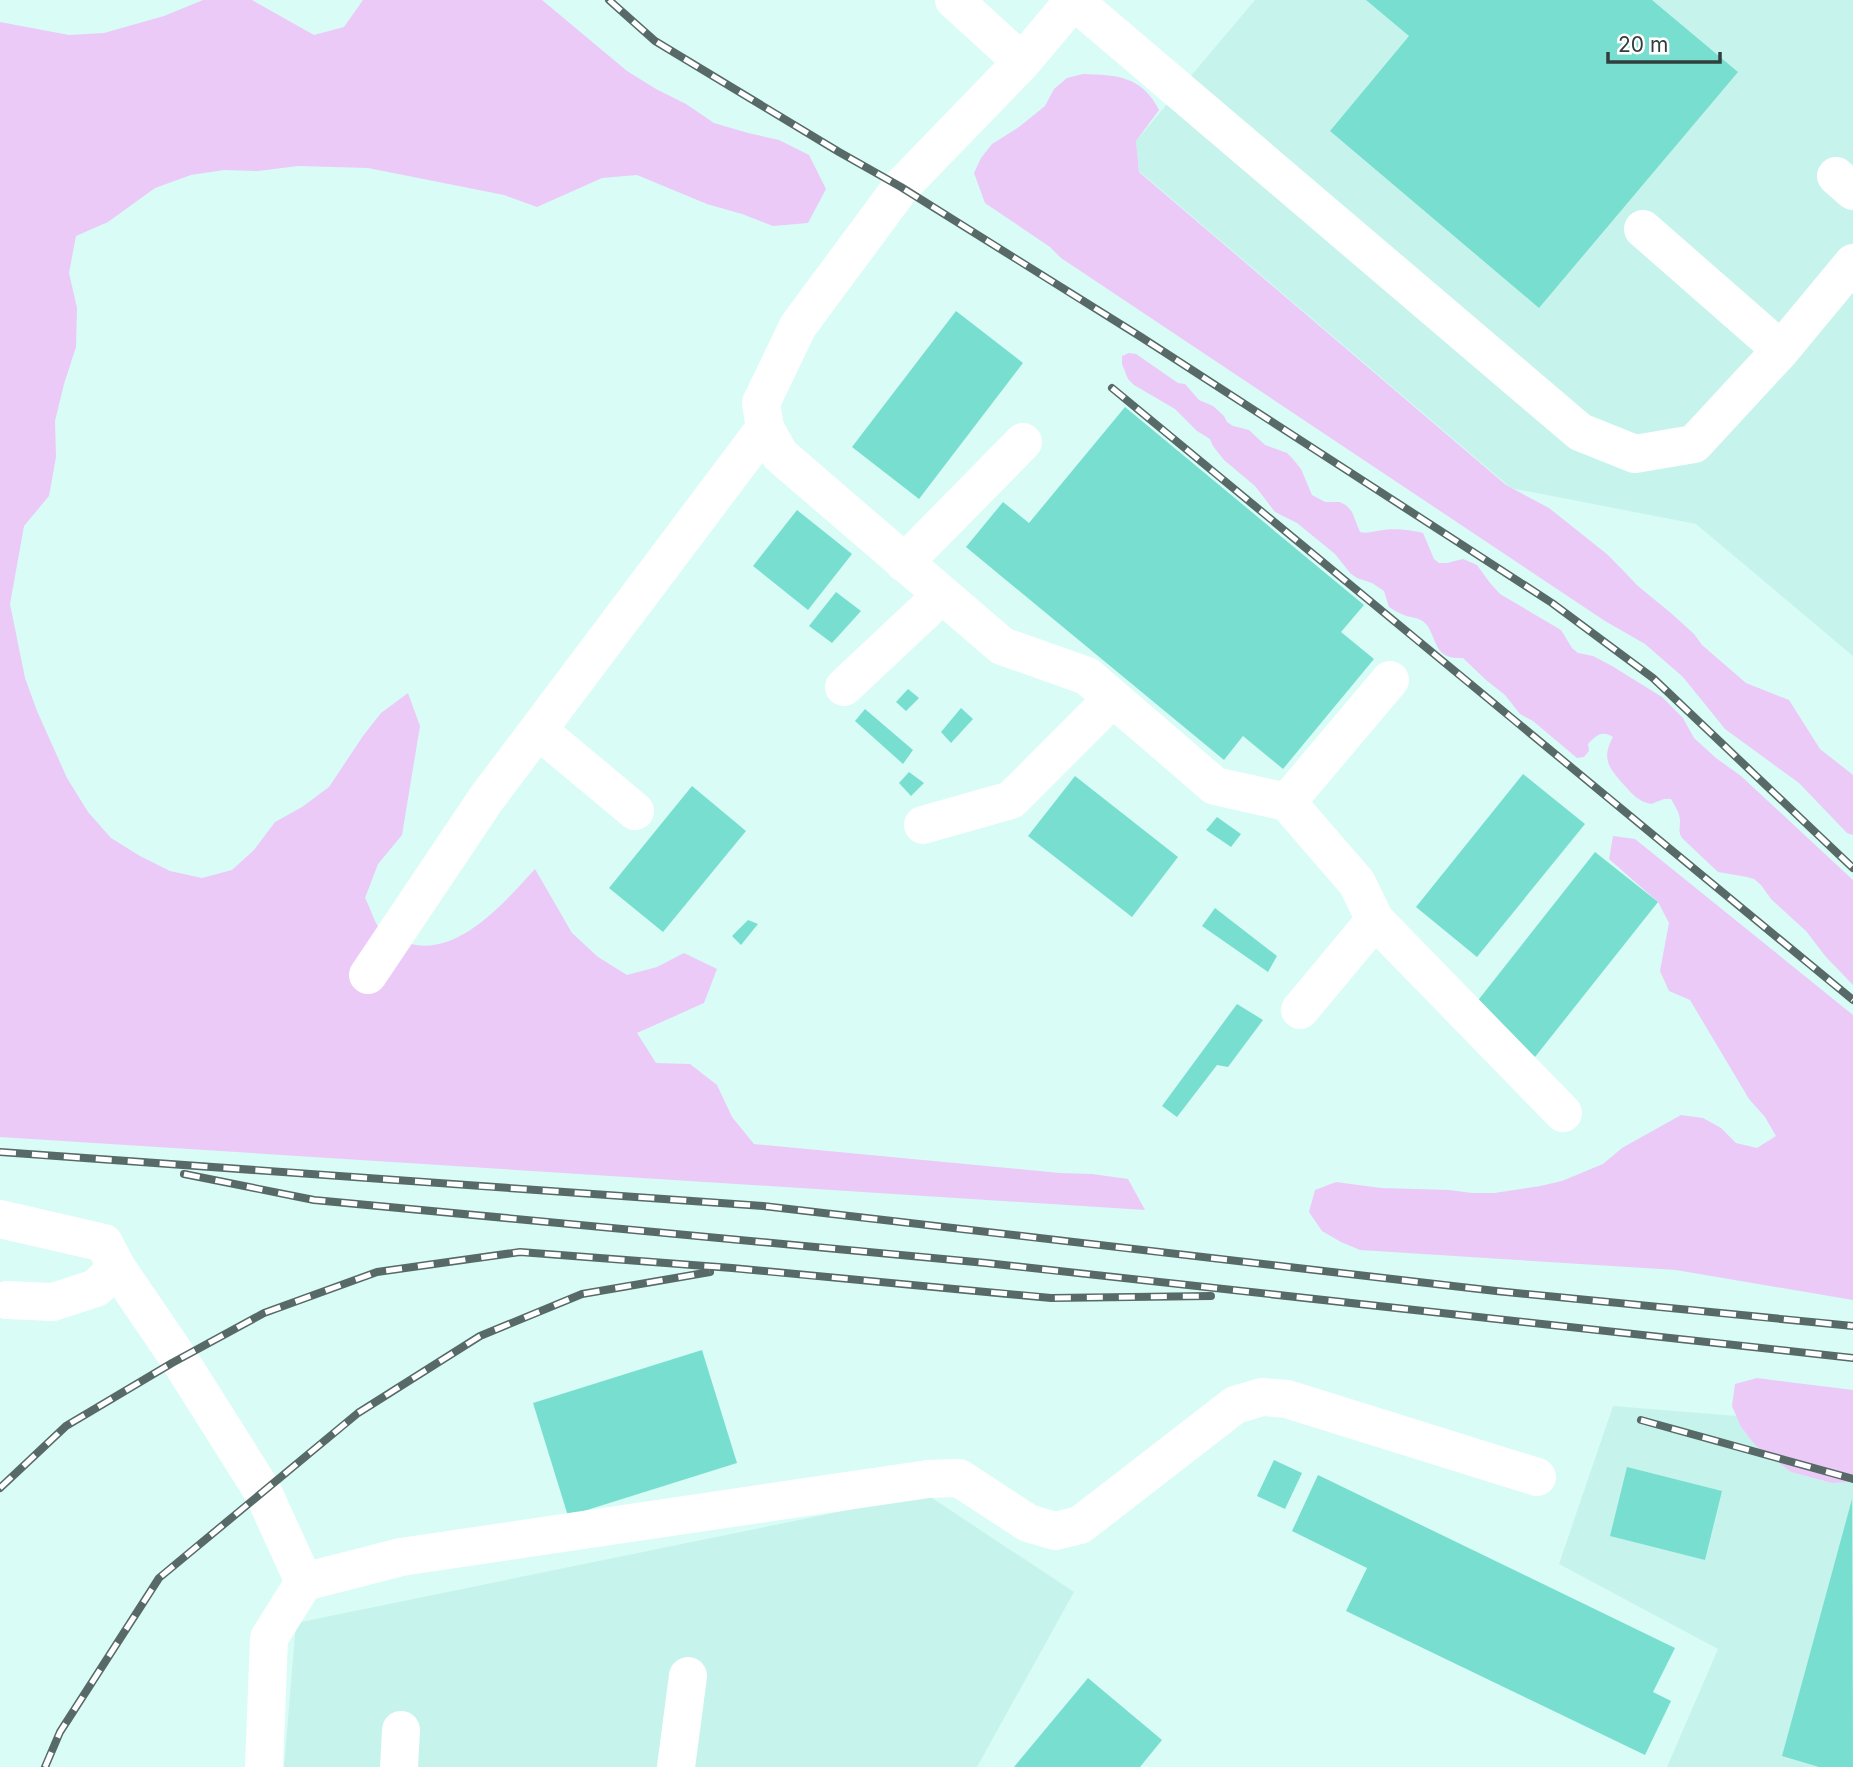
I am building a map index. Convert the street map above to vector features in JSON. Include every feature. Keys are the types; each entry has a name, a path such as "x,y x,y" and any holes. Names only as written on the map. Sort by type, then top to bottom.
{"lane":[{"path":"954,0 1022,62"},
{"path":"1563,1114 1375,920 1357,883 1287,802 1215,786 1087,676 1002,646 780,455 765,428 761,403 798,326 901,187 1022,62 1073,0 1580,432 1635,454 1694,444 1781,349 1853,263"},
{"path":"1643,229 1781,349"},
{"path":"368,975 486,799 765,428"},
{"path":"905,563 1023,442"},
{"path":"844,687 942,595"},
{"path":"1287,802 1390,680"},
{"path":"923,825 1011,800 1113,698"},
{"path":"538,730 635,811"},
{"path":"1300,1010 1375,920"},
{"path":"0,1219 104,1244 263,1492 304,1582"},
{"path":"7,1300 53,1302 96,1288 117,1268"},
{"path":"264,1767 269,1638 304,1582 401,1557 928,1479 959,1478 1028,1522 1055,1531 1080,1525 1235,1405 1262,1397 1287,1399 1536,1477"},
{"path":"676,1767 688,1676"}],"shaded area":[{"path":"203,0 252,0 314,35 344,27 363,0 542,0 627,71 714,123 779,140 809,155 826,189 808,223 773,226 707,204 637,175 602,178 537,207 504,195 368,168 298,166 258,171 224,170 191,175 155,188 108,222 76,236 69,273 77,308 76,347 55,421 56,457 49,496 24,526 10,604 25,678 37,711 67,778 88,812 111,838 170,871 202,878 232,870 254,850 275,822 329,787 381,713 408,693 420,726 402,835 378,864 365,898 382,931 417,945 437,945 456,938 491,914 535,869 572,933 598,957 627,975 657,967 684,953 717,969 704,1003 637,1033 656,1063 690,1064 717,1085 732,1117 754,1144 1128,1179 1145,1210 0,1137 0,22 69,35 104,33 164,16"},
{"path":"1255,0 1853,0 1853,656 1696,524 1511,488 1139,171 1136,141"},
{"path":"1083,74 1118,77 1136,84 1145,90 1159,110 1136,141 1139,172 1506,485 1549,508 1608,555 1638,586 1746,683 1789,700 1820,749 1853,775 1853,835 1847,833 1799,783 1725,729 1683,677 1645,644 1605,621 1061,258 1050,247 985,203 974,173 981,158 992,144 1045,106 1054,89 1067,78"},
{"path":"1136,354 1178,383 1185,384 1199,400 1213,406 1233,426 1249,430 1265,445 1287,453 1301,469 1312,495 1325,502 1340,502 1347,506 1360,532 1397,529 1423,533 1434,559 1439,563 1463,559 1477,565 1500,594 1561,630 1578,653 1593,656 1662,697 1683,718 1694,738 1741,776 1853,880 1853,985 1806,931 1771,899 1761,885 1754,879 1718,872 1682,838 1679,815 1671,799 1651,804 1630,792 1608,763 1609,745 1613,737 1606,734 1597,736 1588,744 1589,751 1584,757 1577,758 1533,721 1520,714 1505,695 1463,658 1453,658 1441,651 1425,623 1389,607 1384,591 1351,574 1335,554 1297,523 1275,512 1255,486 1224,460 1210,439 1197,431 1175,409 1134,385 1128,379 1122,364 1122,356"},
{"path":"1613,836 1635,839 1853,1015 1853,1300 1676,1270 1360,1250 1322,1231 1309,1212 1315,1190 1336,1182 1381,1188 1494,1193 1562,1181 1603,1164 1622,1148 1681,1115 1703,1118 1721,1128 1736,1143 1757,1148 1776,1136 1765,1117 1749,1099 1690,1000 1669,991 1660,971 1669,923 1658,902 1609,859"},
{"path":"1757,1378 1853,1390 1853,1482 1832,1483 1791,1472 1755,1445 1741,1427 1732,1406 1735,1384"},
{"path":"1613,1406 1737,1416 1741,1427 1755,1445 1791,1472 1832,1483 1853,1482 1853,1767 1667,1767 1718,1649 1559,1564"},
{"path":"926,1494 1074,1592 977,1767 284,1767 296,1623"}],"building":[{"path":"1366,0 1652,0 1738,72 1539,308 1330,131 1409,36"},
{"path":"956,311 1023,363 919,499 852,447"},
{"path":"1125,407 1364,605 1341,632 1374,659 1283,769 1243,736 1224,760 966,547 1003,502 1029,523"},
{"path":"797,510 852,554 808,610 753,566"},
{"path":"836,592 861,611 832,643 809,626"},
{"path":"908,689 919,698 906,711 896,702"},
{"path":"961,708 973,719 951,743 941,732"},
{"path":"865,709 913,750 903,764 855,721"},
{"path":"909,772 924,783 911,796 899,783"},
{"path":"1523,774 1585,824 1477,957 1416,907"},
{"path":"1075,776 1178,857 1132,917 1028,836"},
{"path":"692,786 746,831 663,932 609,888"},
{"path":"1217,817 1241,834 1231,847 1206,830"},
{"path":"1595,852 1658,902 1535,1057 1472,1008"},
{"path":"1215,908 1277,956 1268,972 1202,926"},
{"path":"748,920 758,924 741,945 732,936"},
{"path":"1237,1004 1263,1020 1228,1067 1217,1065 1177,1117 1162,1106"},
{"path":"702,1350 737,1463 568,1516 533,1403"},
{"path":"1274,1460 1302,1473 1285,1509 1257,1496"},
{"path":"1627,1467 1722,1491 1705,1560 1610,1536"},
{"path":"1318,1475 1675,1648 1653,1692 1671,1701 1645,1755 1346,1611 1367,1568 1292,1531"},
{"path":"1852,1499 1853,1767 1819,1767 1782,1756"},
{"path":"1088,1678 1162,1740 1140,1767 1014,1767"}],"railway":[{"path":"609,0 655,41 901,187 1141,337 1552,603 1653,678 1853,868"},
{"path":"1112,388 1853,1000"},
{"path":"0,1152 763,1206 1496,1291 1853,1326"},
{"path":"184,1174 314,1200 986,1263 1853,1358"},
{"path":"0,1488 66,1426 172,1363 264,1313 377,1272 520,1252 732,1268 1051,1298 1211,1296"},
{"path":"45,1767 60,1732 159,1578 358,1413 480,1336 582,1294 710,1272"},
{"path":"1641,1420 1853,1479"}]}
